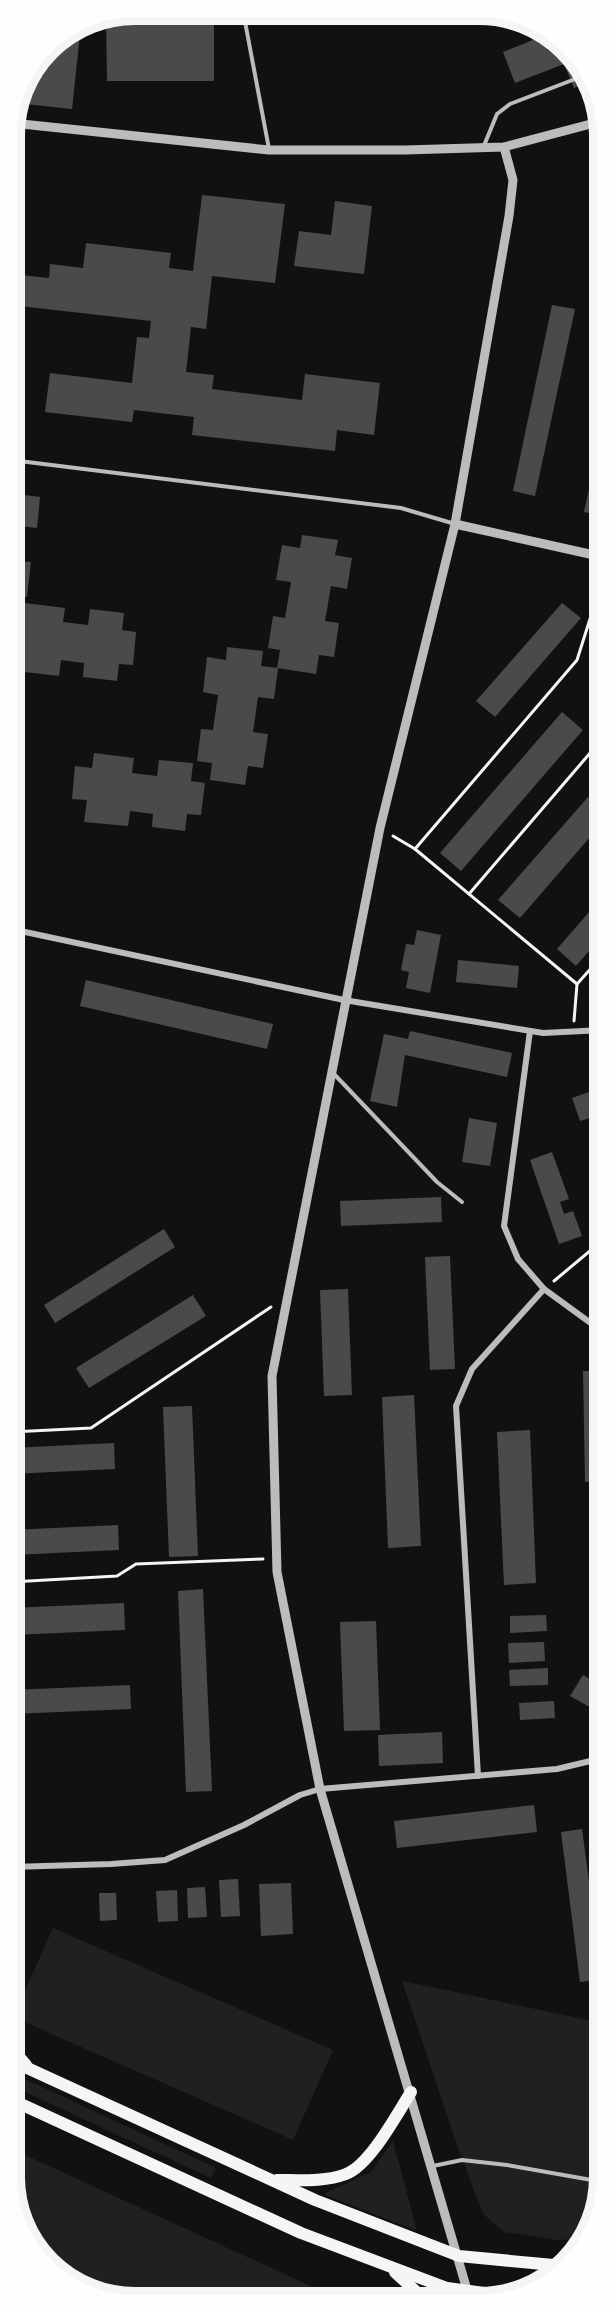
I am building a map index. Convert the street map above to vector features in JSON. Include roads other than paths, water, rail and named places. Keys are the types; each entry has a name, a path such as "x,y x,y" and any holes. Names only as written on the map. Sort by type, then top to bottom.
{"main road":[{"path":"21,2059 31,2070"},
{"path":"21,2065 272,2180 459,2256 551,2265"},
{"path":"272,2180 318,2180 347,2174 379,2144 411,2092"},
{"path":"21,2104 301,2233 455,2291"},
{"path":"389,2267 415,2291"}],"street":[{"path":"22,124 269,150 504,147 592,124"},
{"path":"468,2291 320,1789 278,1572 272,1376 380,828 455,524 509,216 513,180 504,147"},
{"path":"455,524 593,555"},
{"path":"21,931 345,1000 530,1031 593,1031"},
{"path":"530,1031 504,1226 518,1259 544,1289 593,1325"},
{"path":"478,1776 456,1406 472,1369 544,1289"},
{"path":"21,1867 165,1860 244,1825 300,1795 320,1789 557,1769 593,1760"}],"lane":[{"path":"245,21 269,150"},
{"path":"483,148 497,114 510,104 578,78"},
{"path":"21,461 401,508 455,524"},
{"path":"331,1072 437,1182 462,1202"},
{"path":"432,2166 462,2160 507,2164 593,2180"}]}
